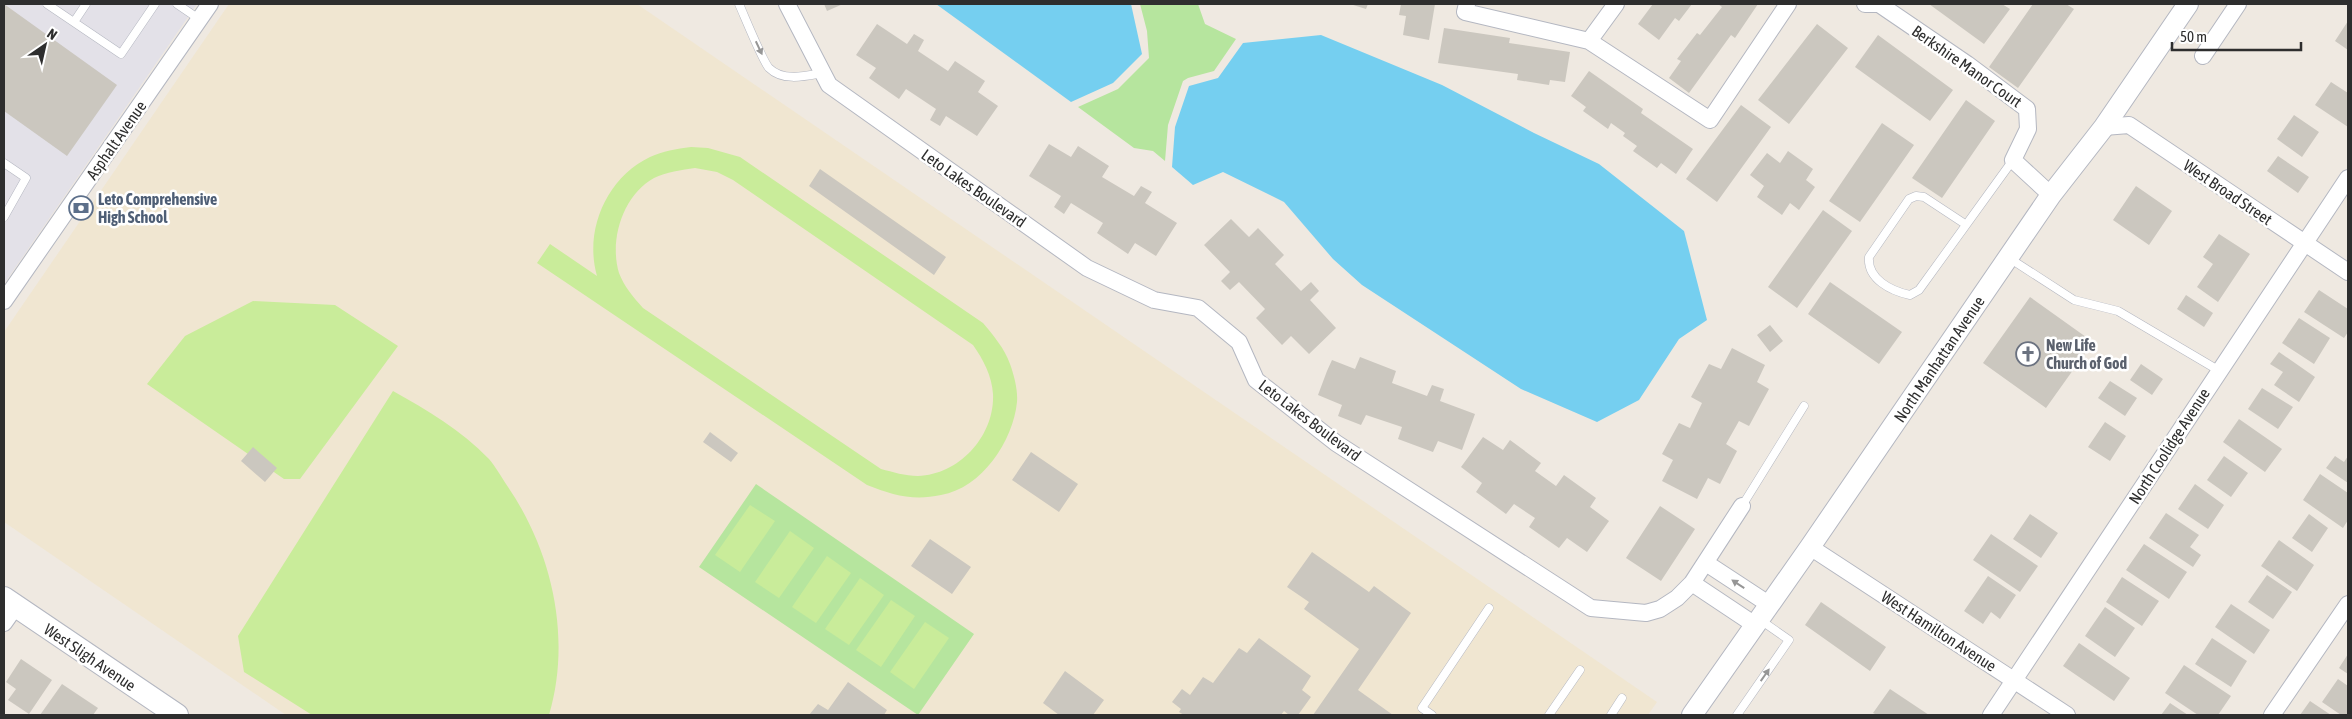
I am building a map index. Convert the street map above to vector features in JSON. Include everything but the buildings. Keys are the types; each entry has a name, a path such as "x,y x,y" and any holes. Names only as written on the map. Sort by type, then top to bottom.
{"main road":[{"name":"West Sligh Avenue","path":"8,609 177,715"}],"street":[{"name":"Asphalt Avenue","path":"4,301 210,4"},
{"name":"Leto Lakes Boulevard","path":"787,4 828,85 1088,268 1154,300 1198,308 1239,342 1256,380 1336,443 1591,608 1646,613 1660,609 1677,598 1692,583 1742,506"},
{"path":"1467,4 1465,12 1589,41 1710,120 1788,4"},
{"path":"1589,41 1616,4"},
{"name":"Berkshire Manor Court","path":"1865,4 1879,4 1968,64 2027,109 2028,129 2013,160"},
{"name":"North Manhattan Avenue","path":"1692,715 1762,617 2051,195 2104,127 2188,4"},
{"path":"2203,56 2238,4"},
{"name":"West Broad Street","path":"2104,127 2130,125 2348,272"},
{"path":"2013,160 2051,195"},
{"name":"North Coolidge Avenue","path":"1990,715 2015,681 2218,370 2348,178"},
{"name":"West Hamilton Avenue","path":"1810,547 2067,715"},
{"path":"1706,563 1762,617"},
{"path":"1692,583 1762,617"},
{"path":"2272,715 2348,604"}],"lane":[{"path":"47,4 121,54 155,4"},
{"path":"74,22 86,4"},
{"path":"177,4 199,20"},
{"path":"739,4 769,68 786,76 804,77 822,73"},
{"path":"1965,224 1924,197 1916,196 1909,199 1869,257 1868,267 1875,277 1898,292 1910,295 1919,290 2013,160"},
{"path":"4,163 26,178 4,217"},
{"path":"2009,258 2074,300 2118,311 2218,370"},
{"path":"1742,506 1804,406"},
{"path":"1432,715 1422,708 1489,608"},
{"path":"1737,715 1789,640 1762,617"},
{"path":"1549,715 1580,670"},
{"path":"1611,715 1622,698"}],"shaded area":[{"path":"4,4 197,4 4,284"},
{"path":"229,4 637,4 1657,702 1648,715 286,715 4,522 4,332"}],"green space":[{"path":"1140,4 1198,4 1205,24 1236,39 1214,71 1183,81 1168,125 1165,161 1153,151 1134,148 1078,107 1118,89 1149,58 1147,31"},
{"path":"691,147 708,148 740,157 983,323 1008,358 1014,378 1017,402 1009,432 1002,447 982,473 956,491 931,497 903,496 867,485 537,263 550,244 597,276 594,259 596,224 610,192 621,178 635,166 650,157","holes":["695,168 717,172 733,180 973,345 989,374 993,394 992,409 988,424 981,438 961,460 948,469 918,476 904,475 881,469 643,308 636,300 621,278 616,260 616,247 621,220 634,195 643,186 659,176"]},
{"path":"253,301 335,305 398,346 300,479 284,479 147,384 185,336"},
{"path":"393,391 431,413 455,430 489,459 522,510 535,537 546,566 558,625 556,685 549,715 312,715 244,672 238,636"},
{"path":"756,484 974,634 918,715 699,567"},
{"path":"750,505 775,521 740,572 715,555"},
{"path":"790,531 814,548 779,598 755,582"},
{"path":"827,556 851,573 816,623 792,607"},
{"path":"860,578 884,595 849,645 825,629"},
{"path":"891,600 915,616 881,667 856,650"},
{"path":"925,622 949,638 914,689 890,672"}],"water":[{"path":"936,4 1131,4 1142,54 1113,83 1071,102"},
{"path":"1321,35 1442,85 1534,133 1599,164 1684,231 1707,320 1679,339 1639,400 1597,422 1521,389 1362,285 1333,259 1284,202 1223,172 1193,185 1172,167 1175,127 1189,86 1218,78 1243,43"}],"place":[{"name":"Leto Comprehensive High School","path":"81,208"},
{"name":"New Life Church of God","path":"2028,354"}]}
